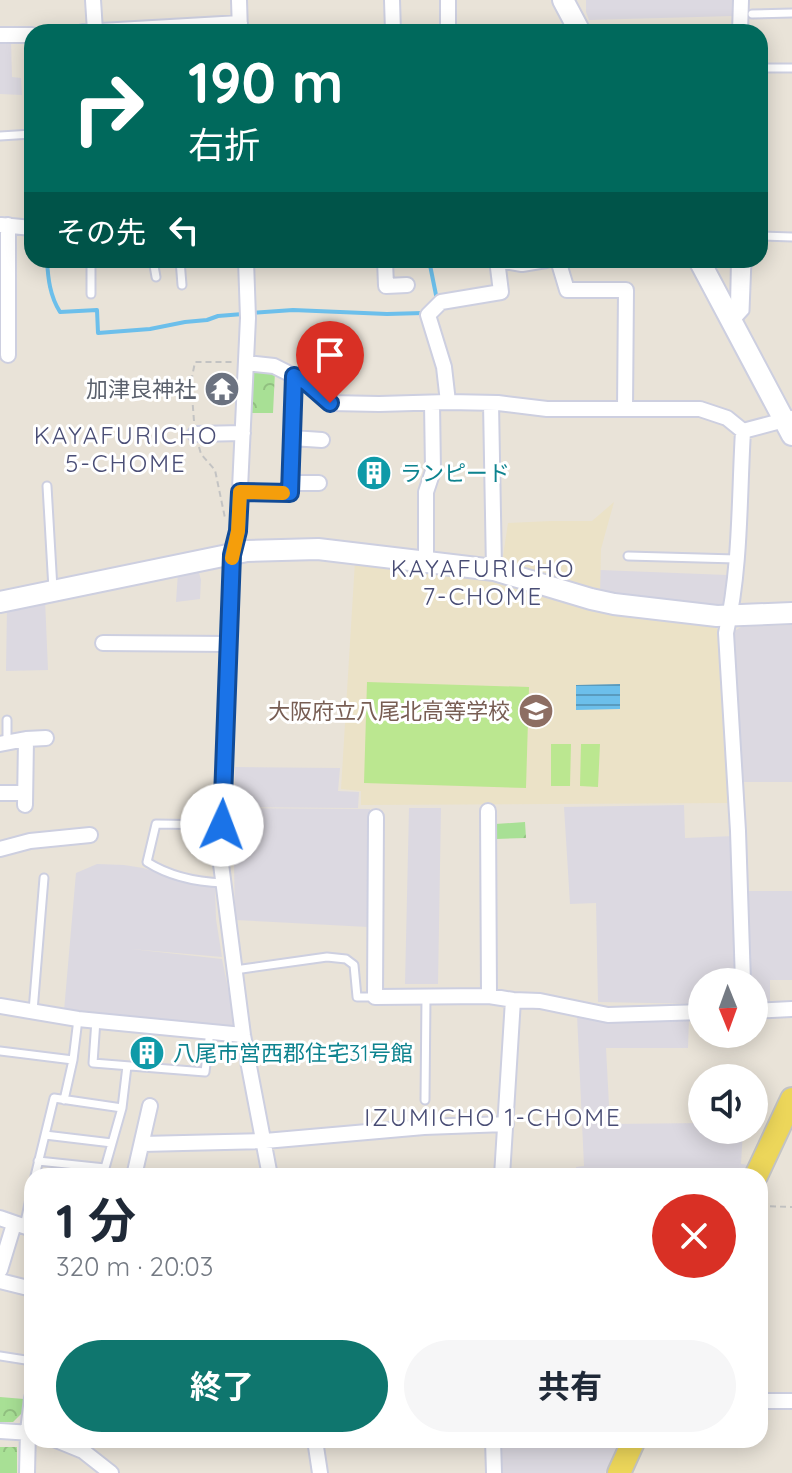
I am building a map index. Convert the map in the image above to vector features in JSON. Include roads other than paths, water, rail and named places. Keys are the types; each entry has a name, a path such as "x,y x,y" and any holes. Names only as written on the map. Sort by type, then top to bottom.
{"main road":[{"path":"760,1168 792,1099"},
{"path":"619,1473 630,1448"}],"street":[{"path":"93,0 94,24"},
{"path":"239,0 240,24"},
{"path":"392,0 393,24"},
{"path":"448,0 448,24"},
{"path":"563,0 576,24"},
{"path":"740,24 741,0"},
{"path":"0,35 24,35"},
{"path":"8,355 4,225 24,227"},
{"path":"246,268 246,363 238,531 232,555 221,864 243,1035 269,1168"},
{"path":"385,268 386,286 407,285"},
{"path":"448,402 444,367 428,315 441,302 501,292 499,268"},
{"path":"559,268 567,290 626,290 625,409"},
{"path":"246,363 274,366 306,382 330,403 448,402 547,409 700,409 727,418 743,431 789,424 735,316 704,268"},
{"path":"735,316 738,268"},
{"path":"240,492 290,493 294,376"},
{"path":"426,562 426,492 433,471 432,403"},
{"path":"491,403 494,570"},
{"path":"743,431 740,524 726,633 743,968"},
{"path":"195,434 243,433"},
{"path":"292,438 322,440"},
{"path":"291,483 319,483"},
{"path":"0,602 247,551 318,549 494,570 614,604 730,616 792,613"},
{"path":"103,643 130,648 176,649 229,644"},
{"path":"4,744 46,738"},
{"path":"0,793 25,799 26,739"},
{"path":"488,811 489,996"},
{"path":"376,817 375,997 489,996 540,1001 608,1015 688,1012"},
{"path":"0,849 30,841 90,835"},
{"path":"503,1168 513,1000"},
{"path":"0,1006 78,1019 243,1035"},
{"path":"768,1010 792,1009"},
{"path":"136,1168 150,1106"},
{"path":"142,1144 265,1141 424,1127 506,1124"},
{"path":"0,1270 17,1225"},
{"path":"0,1281 24,1287"},
{"path":"768,1401 792,1401"},
{"path":"0,1431 24,1432"},
{"path":"27,1473 29,1448"},
{"path":"76,1448 111,1473"},
{"path":"316,1448 320,1473"},
{"path":"493,1448 494,1473"}],"lane":[{"path":"752,14 792,13"},
{"path":"768,68 792,68"},
{"path":"0,136 24,134"},
{"path":"768,236 792,237"},
{"path":"91,268 91,294"},
{"path":"154,268 156,277"},
{"path":"181,268 182,285"},
{"path":"735,316 745,311 747,268"},
{"path":"47,486 54,591"},
{"path":"628,556 736,559"},
{"path":"4,744 7,720"},
{"path":"222,825 156,824 147,862 177,876 223,883"},
{"path":"33,1011 44,878"},
{"path":"235,970 327,957 346,959 354,965 357,997 375,997"},
{"path":"425,1100 426,997"},
{"path":"64,1100 78,1019"},
{"path":"96,1020 93,1063 205,1072 210,1031"},
{"path":"0,1051 73,1060"},
{"path":"38,1161 105,1168 122,1108 127,1066"},
{"path":"37,1168 54,1098 122,1108"},
{"path":"45,1135 112,1143"},
{"path":"0,1356 24,1360"}],"water":[{"path":"620,684 620,709 576,710 576,685"}],"waterway":[{"path":"48,268 50,287 60,312 97,310 98,333 150,329 243,314"},
{"path":"431,268 437,300"},
{"path":"252,313 293,310 423,313"}],"place":[{"name":"加津良神社","path":"222,389"},
{"name":"ランピード","path":"374,473"},
{"name":"大阪府立八尾北高等学校","path":"536,711"},
{"name":"八尾市営西郡住宅31号館","path":"147,1053"}],"district":[{"name":"KAYAFURICHO 5-CHOME","path":"126,449"},
{"name":"KAYAFURICHO 7-CHOME","path":"483,582"},
{"name":"IZUMICHO 1-CHOME","path":"493,1117"}]}
